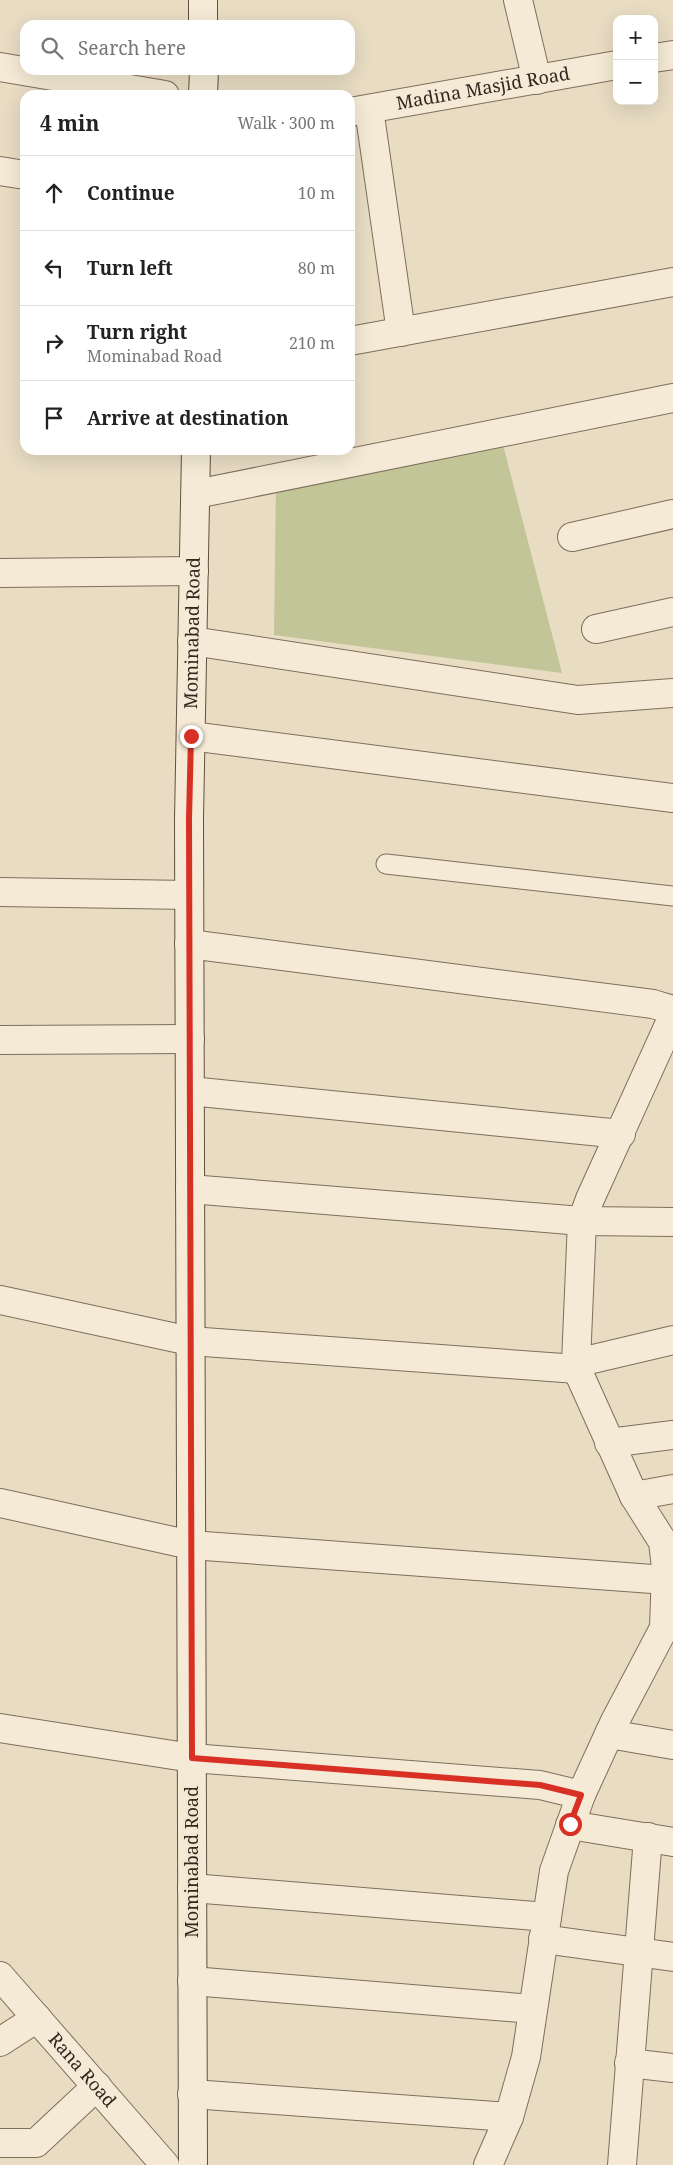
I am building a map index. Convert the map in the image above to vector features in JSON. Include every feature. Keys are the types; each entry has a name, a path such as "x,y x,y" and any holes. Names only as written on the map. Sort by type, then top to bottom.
{"street":[{"path":"203,0 203,20"},
{"path":"518,0 537,80"},
{"path":"658,57 673,55"},
{"path":"0,66 20,70"},
{"name":"Madina Masjid Road","path":"360,111 613,66"},
{"path":"51,75 137,90"},
{"path":"203,90 204,75"},
{"path":"360,111 401,332"},
{"path":"0,171 20,175"},
{"path":"355,340 673,282"},
{"path":"196,494 673,398"},
{"name":"Mominabad Road","path":"193,2165 189,895 196,455"},
{"path":"572,537 673,514"},
{"path":"0,573 194,571"},
{"path":"596,629 673,612"},
{"path":"192,641 578,700 673,693"},
{"path":"191,736 673,798"},
{"path":"0,892 189,895"},
{"path":"189,944 653,1004 673,1010"},
{"path":"488,2165 510,2117 526,2057 554,1871 581,1795 609,1734 669,1629 669,1579 663,1542 634,1496 576,1366 582,1221 590,1199 673,1016"},
{"path":"0,1040 190,1038"},
{"path":"190,1091 621,1134"},
{"path":"190,1189 582,1221 673,1222"},
{"path":"0,1300 190,1342 576,1366 673,1340"},
{"path":"609,1443 673,1435"},
{"path":"634,1496 673,1489"},
{"path":"0,1503 191,1546 669,1579"},
{"path":"0,1728 192,1758 540,1785 581,1795"},
{"path":"609,1734 673,1745"},
{"path":"570,1824 660,1840 638,1952 629,2063 628,2164"},
{"path":"192,1888 545,1928 638,1952 673,1958"},
{"name":"Rana Road","path":"0,1976 165,2165"},
{"path":"192,1981 533,2009"},
{"path":"0,2042 38,2018"},
{"path":"629,2063 673,2068"},
{"path":"0,2143 36,2143 97,2086"},
{"path":"192,2094 510,2117"}],"lane":[{"path":"386,864 673,896"}],"green space":[{"path":"502,441 562,673 274,635 276,483"}],"route":[{"path":"191,736 189,819 192,1758 540,1785 581,1795 570,1824"}]}
